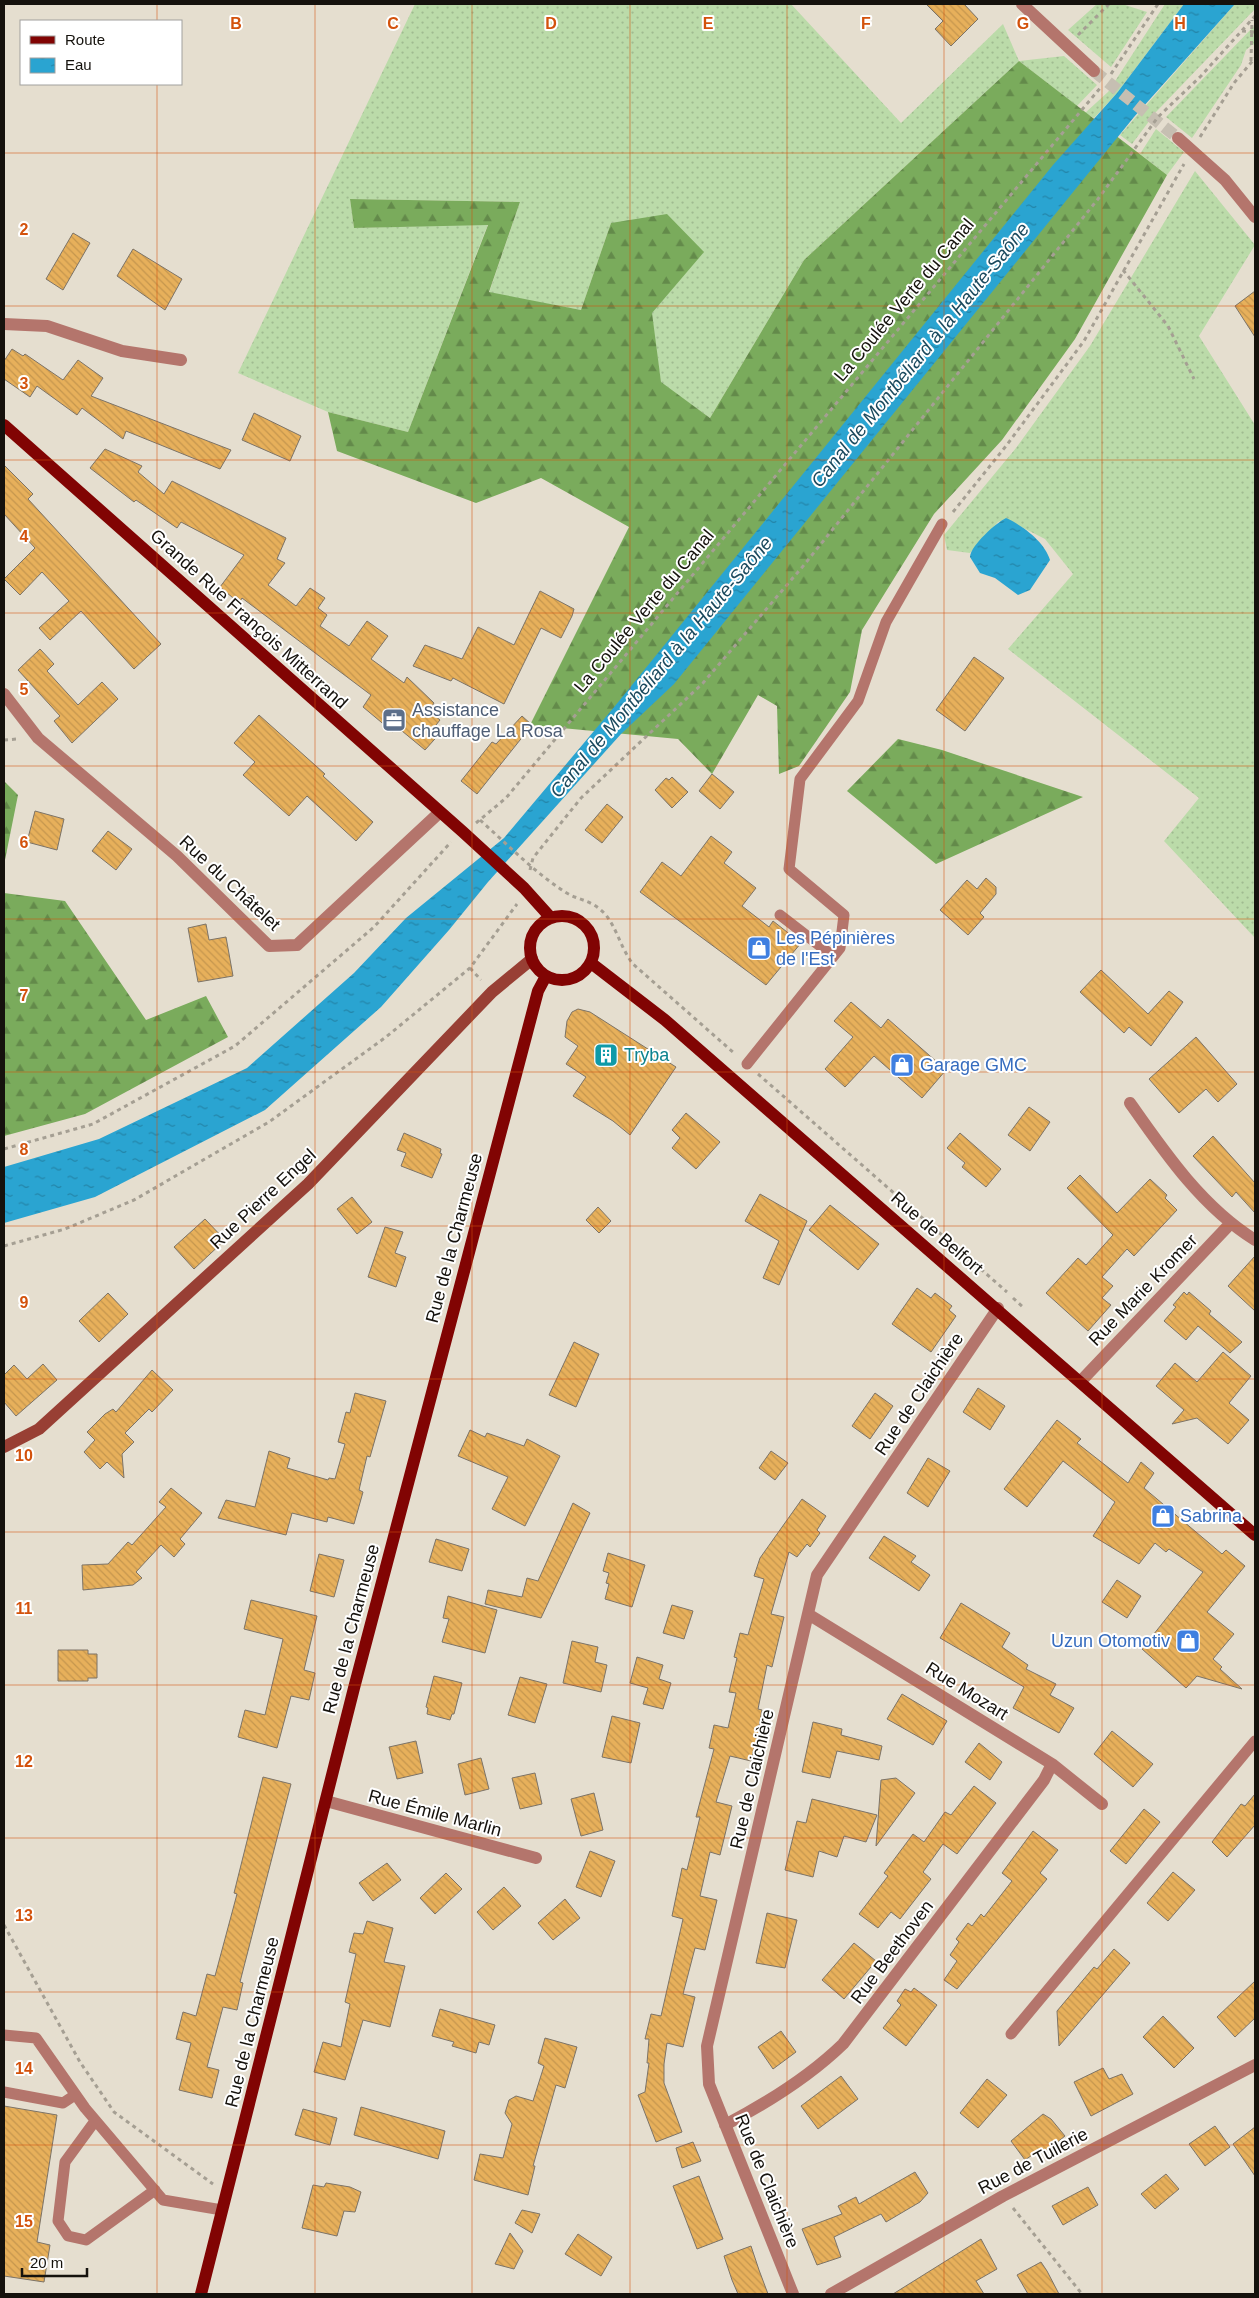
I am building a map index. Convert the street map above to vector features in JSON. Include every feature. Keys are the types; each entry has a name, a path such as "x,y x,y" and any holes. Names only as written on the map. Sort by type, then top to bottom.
{"main road":[{"name":"Grande Rue François Mitterrand","path":"4,425 522,886"},
{"path":"522,886 551,918"},
{"path":"573,917 583,923 590,931 594,942 594,953 591,963 585,972 571,979 556,980 546,976 540,972 532,959 530,949 533,935 542,923 551,918 573,917"},
{"name":"Rue de Belfort","path":"591,963 665,1020 998,1308 1255,1534"},
{"name":"Rue de la Charmeuse","path":"201,2294 354,1688 535,1000 546,976"}],"street":[{"path":"1022,4 1094,71"},
{"path":"1178,138 1225,180 1255,217"},
{"path":"4,324 47,326 122,351 181,360"},
{"name":"Rue du Châtelet","path":"4,694 38,738 177,856 269,946 297,945 440,812"},
{"name":"Rue Pierre Engel","path":"4,1447 39,1429 308,1184 492,992 532,959"},
{"path":"1130,1103 1168,1158 1230,1224 1255,1240"},
{"name":"Rue Marie Kromer","path":"1081,1381 1230,1224"},
{"name":"Rue de Claichière","path":"793,2294 709,2084 707,2046 817,1575 998,1308"},
{"name":"Rue Mozart","path":"808,1614 1052,1764 1102,1804"},
{"name":"Rue Beethoven","path":"726,2125 765,2104 832,2055 843,2044 1044,1780 1052,1764"},
{"name":"Rue Émile Marlin","path":"326,1801 536,1858"},
{"name":"Rue de Tuilerie","path":"831,2294 1003,2196 1255,2065"}],"lane":[{"path":"747,1064 840,948 844,915 789,869 800,779 858,701 886,622 942,524"},
{"path":"780,915 833,956"},
{"path":"1011,2034 1255,1741"},
{"path":"4,2035 36,2038 75,2095 163,2200 222,2210"},
{"path":"4,2092 63,2103 75,2095"},
{"path":"95,2120 66,2162 58,2221 68,2236 86,2240 155,2190"}],"path":[{"path":"1067,46 1109,4"},
{"path":"1109,76 1158,4"},
{"path":"4,1246 65,1229 134,1200 269,1122 386,1037 470,968 515,907 533,858 581,798 703,682 798,572 1098,199 1158,117 1201,76 1255,16"},
{"path":"1251,61 1252,19"},
{"path":"1242,31 1253,32"},
{"path":"942,524 1006,446 1084,342 1192,150 1234,83 1255,58"},
{"name":"La Coulée Verte du Canal","path":"4,1149 93,1124 236,1046 374,927 445,846 467,836 480,820 506,798 1103,84"},
{"path":"1123,270 1168,326 1194,378"},
{"path":"480,820 531,865 567,893 584,898 596,906 607,916 623,952 633,964 1025,1309"},
{"path":"4,1925 80,2062 114,2112 226,2194"},
{"path":"1003,2196 1082,2294"}],"green space":[{"path":"415,4 791,4 901,123 1003,24 1019,61 804,260 710,418 661,383 651,313 703,252 611,223 581,310 489,293 520,202 350,199 354,228 488,224 408,432 328,412 238,373"},
{"path":"1097,4 1122,4 1147,12 1111,67 1068,30"},
{"path":"1165,4 1184,4 1117,93 1094,118 1085,113 1108,92"},
{"path":"1235,4 1255,4 1255,9 1156,112 1132,144 1120,135"},
{"path":"1255,25 1255,47 1253,44 1246,50 1241,65 1192,138 1166,117"},
{"path":"1064,56 1097,85 1077,106 1019,61"},
{"path":"1019,61 1167,175 1075,339 1002,440 934,514 862,630 850,692 799,766 779,774 777,706 758,695 712,774 678,739 530,725 629,527 541,478 476,503 337,451 328,412 408,432 488,225 354,228 350,199 520,202 489,292 581,310 611,223 667,214 704,252 652,313 661,382 710,418 804,260"},
{"path":"1156,129 1184,152 1167,175 1140,154"},
{"path":"1195,171 1255,245 1199,336 1255,425 1255,938 1164,841 1199,798 1008,649 1073,574 1045,539 1006,519 998,522 970,553 947,550 944,535 1016,448 1090,346"},
{"path":"898,739 942,750 1083,797 936,864 847,791"},
{"path":"4,781 18,795 4,865"},
{"path":"4,893 65,901 146,1020 206,996 228,1037 85,1114 4,1136"}],"water":[{"name":"Canal de Montbéliard à la Haute-Saône","path":"1184,4 1235,4 1134,117 674,684 621,734 488,882 449,930 381,1007 265,1110 95,1197 4,1223 4,1167 99,1139 247,1068 354,973 406,918 504,838 615,706 1053,165 1117,93"},
{"path":"1006,518 1032,535 1043,547 1050,560 1030,590 1018,595 995,578 980,573 970,557 971,552 990,529"}],"building":[{"path":"926,4 964,4 978,19 951,46 935,29 943,21"},
{"path":"73,233 90,243 63,290 46,279"},
{"path":"133,249 182,279 165,310 117,276"},
{"path":"1255,291 1255,337 1235,306"},
{"path":"12,349 23,356 25,354 63,380 78,360 103,378 91,396 231,450 220,469 126,431 123,439 82,408 77,415 37,386 30,397 4,379 4,361"},
{"path":"254,413 301,436 290,461 242,440"},
{"path":"105,449 142,466 138,472 164,494 172,481 286,538 277,559 285,563 268,585 296,606 310,588 325,598 318,608 327,615 320,626 349,646 367,621 388,636 371,659 404,683 407,677 434,703 429,711 440,720 436,725 442,731 425,750 396,726 393,732 363,707 371,695 242,598 239,603 220,587 244,555 181,522 177,528 136,500 134,502 90,468"},
{"path":"4,465 33,494 28,499 161,644 134,669 81,611 50,640 39,628 69,601 42,572 20,595 4,579 35,548 4,514"},
{"path":"540,591 574,609 572,616 561,638 541,628 504,704 453,678 451,681 413,666 425,645 462,659 478,627 514,645"},
{"path":"40,649 54,664 47,671 78,705 102,682 118,699 72,743 54,721 60,716 18,670"},
{"path":"974,657 1004,678 965,731 936,710"},
{"path":"259,715 325,774 323,776 373,822 356,841 307,796 289,816 243,775 255,762 234,743"},
{"path":"522,716 532,725 477,794 461,781 492,742 496,744"},
{"path":"712,774 734,792 720,809 699,791"},
{"path":"672,777 688,792 672,808 655,790 666,778 669,780"},
{"path":"607,804 623,817 602,843 585,830"},
{"path":"35,811 64,819 57,850 27,842"},
{"path":"108,831 132,849 116,870 92,851"},
{"path":"711,836 732,852 724,863 756,888 742,906 769,927 773,921 801,943 766,985 640,892 662,862 681,876"},
{"path":"986,878 996,887 996,894 980,913 984,917 968,935 940,910 967,880 977,889"},
{"path":"206,924 209,940 226,937 233,976 198,982 188,928"},
{"path":"1101,970 1148,1014 1169,991 1183,1002 1151,1046 1129,1027 1124,1033 1080,992"},
{"path":"851,1002 881,1028 888,1019 946,1070 922,1098 874,1056 845,1087 825,1069 853,1037 834,1021"},
{"path":"578,1009 590,1012 676,1067 630,1135 613,1121 573,1096 586,1077 566,1064 578,1046 565,1037 567,1021 572,1012"},
{"path":"1196,1037 1237,1084 1218,1102 1206,1089 1179,1113 1149,1079"},
{"path":"1029,1107 1050,1122 1030,1151 1008,1135"},
{"path":"686,1113 720,1142 696,1169 672,1148 680,1138 672,1130"},
{"path":"404,1133 441,1149 440,1153 442,1154 432,1178 401,1166 406,1153 397,1150"},
{"path":"960,1133 1001,1169 986,1187 962,1167 965,1163 947,1148"},
{"path":"1213,1136 1255,1183 1255,1213 1236,1192 1232,1197 1193,1156"},
{"path":"1080,1175 1117,1213 1150,1179 1167,1195 1165,1198 1177,1210 1134,1256 1127,1249 1102,1277 1113,1286 1102,1298 1111,1305 1088,1331 1046,1293 1078,1258 1086,1265 1113,1235 1067,1188"},
{"path":"760,1194 807,1221 779,1285 763,1278 779,1241 745,1221"},
{"path":"352,1197 372,1222 357,1234 337,1209"},
{"path":"830,1205 879,1244 858,1270 809,1230"},
{"path":"598,1207 611,1221 599,1233 586,1220"},
{"path":"205,1219 225,1240 194,1269 174,1247"},
{"path":"385,1227 403,1232 395,1253 406,1257 396,1287 368,1277"},
{"path":"1255,1256 1255,1311 1228,1286"},
{"path":"917,1288 931,1298 935,1293 952,1306 949,1310 956,1316 931,1352 892,1324"},
{"path":"1184,1292 1187,1295 1189,1292 1211,1311 1209,1314 1242,1342 1230,1353 1198,1326 1186,1340 1164,1321 1176,1307 1173,1305"},
{"path":"108,1293 128,1314 99,1342 79,1321"},
{"path":"574,1342 599,1354 576,1407 549,1395"},
{"path":"1223,1352 1251,1376 1229,1403 1249,1420 1228,1444 1197,1418 1172,1424 1184,1410 1156,1386 1175,1363 1197,1382"},
{"path":"43,1364 57,1380 16,1416 4,1402 4,1375 14,1365 27,1379"},
{"path":"152,1370 173,1390 152,1412 149,1409 125,1433 134,1442 122,1454 124,1478 107,1462 100,1469 84,1452 95,1440 87,1432 105,1414 113,1409 116,1412"},
{"path":"978,1388 1005,1406 990,1430 963,1412"},
{"path":"355,1393 386,1401 370,1457 367,1456 359,1490 363,1492 354,1524 328,1517 327,1522 292,1513 286,1535 218,1518 226,1500 255,1507 269,1451 290,1458 287,1468 328,1480 329,1478 335,1479 345,1444 338,1442 346,1412 350,1413"},
{"path":"875,1393 893,1406 870,1439 852,1426"},
{"path":"1057,1420 1081,1439 1077,1443 1128,1483 1141,1462 1154,1473 1144,1488 1222,1554 1226,1550 1245,1566 1207,1612 1234,1634 1213,1659 1222,1667 1220,1669 1242,1689 1197,1676 1186,1688 1142,1649 1203,1572 1169,1549 1166,1552 1155,1543 1139,1564 1093,1536 1115,1502 1063,1461 1027,1507 1004,1489"},
{"path":"470,1430 485,1437 487,1433 524,1446 527,1439 560,1456 525,1526 492,1509 508,1477 458,1456"},
{"path":"771,1451 788,1463 775,1480 759,1468"},
{"path":"928,1458 950,1471 928,1507 907,1493"},
{"path":"171,1488 202,1513 180,1539 185,1544 174,1557 161,1545 136,1572 142,1578 133,1585 83,1590 82,1565 108,1564 128,1542 132,1545 166,1507 159,1502"},
{"path":"802,1499 826,1516 817,1530 820,1533 810,1547 807,1544 797,1557 789,1552 771,1614 784,1617 772,1667 767,1665 758,1709 762,1710 759,1726 763,1727 759,1745 755,1744 751,1761 730,1756 716,1802 732,1806 720,1855 710,1852 700,1896 717,1900 705,1950 695,1948 683,1994 695,1997 683,2047 667,2043 664,2064 664,2083 682,2132 656,2142 638,2095 645,2092 649,2063 647,2063 649,2039 645,2039 651,2014 661,2016 683,1919 672,1916 682,1868 687,1870 700,1817 696,1817 714,1749 709,1748 714,1725 728,1728 736,1693 729,1692 737,1658 734,1657 740,1633 748,1635 764,1579 754,1576 760,1558"},
{"path":"573,1503 590,1513 541,1618 485,1604 488,1590 522,1597 527,1578 538,1581"},
{"path":"884,1536 916,1556 911,1562 930,1575 919,1591 869,1558"},
{"path":"436,1539 469,1549 462,1571 429,1562"},
{"path":"608,1553 645,1565 632,1607 605,1599 609,1584 606,1583 609,1573 603,1571"},
{"path":"319,1554 344,1560 334,1597 310,1591"},
{"path":"1117,1580 1141,1596 1127,1618 1102,1602"},
{"path":"448,1596 497,1610 485,1653 442,1642 449,1619 443,1618"},
{"path":"251,1600 317,1616 304,1670 315,1673 309,1700 291,1696 277,1748 238,1737 245,1710 265,1715 283,1639 244,1629"},
{"path":"961,1603 1010,1633 1002,1647 1028,1665 1026,1669 1056,1684 1050,1695 1074,1708 1059,1733 1013,1708 1024,1687 940,1638"},
{"path":"672,1605 693,1611 684,1639 663,1633"},
{"path":"572,1641 598,1647 595,1662 607,1665 601,1692 563,1683"},
{"path":"58,1650 88,1650 88,1654 97,1654 97,1678 88,1678 88,1681 58,1681"},
{"path":"637,1657 663,1665 659,1679 671,1683 663,1709 643,1704 648,1688 630,1683"},
{"path":"434,1676 462,1683 454,1714 452,1714 450,1720 427,1714 428,1708 426,1707"},
{"path":"520,1677 547,1684 535,1723 508,1715"},
{"path":"902,1694 947,1721 933,1745 887,1719"},
{"path":"612,1716 640,1723 631,1763 602,1757"},
{"path":"813,1722 842,1729 841,1735 882,1746 879,1760 837,1751 830,1778 802,1772"},
{"path":"1112,1731 1153,1764 1133,1787 1094,1754"},
{"path":"416,1741 423,1773 397,1779 389,1747"},
{"path":"979,1743 1002,1762 990,1780 965,1762"},
{"path":"481,1758 489,1789 465,1795 458,1764"},
{"path":"535,1773 542,1804 520,1809 512,1778"},
{"path":"263,1777 291,1784 240,1982 243,1983 237,2010 223,2007 207,2067 219,2070 212,2098 179,2090 191,2043 176,2039 183,2012 196,2016 207,1974 215,1976 237,1894 234,1893"},
{"path":"896,1778 915,1793 876,1846 881,1780"},
{"path":"974,1786 996,1803 957,1854 943,1844 923,1872 931,1879 900,1919 891,1912 878,1928 859,1914 888,1876 884,1873 913,1834 924,1842 945,1812 951,1815"},
{"path":"594,1793 603,1830 581,1836 571,1799"},
{"path":"1255,1794 1255,1825 1227,1857 1212,1842 1241,1804 1245,1806"},
{"path":"812,1799 877,1815 866,1842 844,1836 837,1857 819,1851 813,1877 785,1870 797,1821 806,1823"},
{"path":"1144,1809 1160,1822 1126,1864 1110,1851"},
{"path":"1033,1831 1058,1850 1040,1873 1047,1879 957,1989 944,1980 957,1961 950,1955 959,1942 956,1939 968,1923 972,1926 981,1914 984,1917 1012,1881 1002,1873"},
{"path":"590,1851 615,1861 601,1897 576,1887"},
{"path":"387,1863 401,1880 373,1901 359,1883"},
{"path":"1173,1872 1195,1890 1168,1921 1147,1903"},
{"path":"446,1873 462,1889 435,1914 420,1898"},
{"path":"504,1887 521,1906 493,1930 477,1912"},
{"path":"565,1899 580,1918 553,1940 538,1923"},
{"path":"767,1913 797,1920 785,1968 756,1963"},
{"path":"367,1921 393,1928 384,1962 405,1966 390,2027 363,2020 345,2080 314,2072 323,2042 341,2047 350,2004 345,2002 356,1954 349,1952 354,1933 363,1934"},
{"path":"854,1943 876,1961 844,1999 822,1980"},
{"path":"1114,1949 1130,1963 1059,2046 1057,2011 1094,1967 1097,1969"},
{"path":"1255,1981 1255,2018 1235,2037 1217,2017"},
{"path":"914,1988 937,2005 906,2046 883,2028 901,2005 897,2001 905,1989 911,1992"},
{"path":"440,2009 495,2025 489,2045 479,2042 476,2053 452,2046 454,2042 432,2036"},
{"path":"1163,2016 1194,2048 1174,2068 1143,2037"},
{"path":"781,2031 796,2052 773,2069 758,2047"},
{"path":"545,2038 577,2047 565,2088 556,2085 533,2166 535,2166 528,2195 474,2180 480,2154 503,2158 512,2124 505,2113 509,2100 516,2096 533,2101 544,2066 538,2063"},
{"path":"1103,2068 1109,2079 1122,2074 1133,2094 1091,2116 1074,2082"},
{"path":"841,2076 858,2099 818,2129 801,2106"},
{"path":"987,2079 1007,2095 978,2128 960,2113"},
{"path":"4,2106 57,2115 37,2242 50,2245 44,2282 4,2276"},
{"path":"361,2107 445,2131 438,2159 354,2135"},
{"path":"303,2109 337,2118 330,2145 295,2135"},
{"path":"1043,2114 1051,2119 1065,2136 1045,2152 1043,2150 1035,2153 1025,2160 1011,2141"},
{"path":"1215,2126 1230,2147 1205,2166 1189,2144"},
{"path":"1255,2127 1255,2176 1233,2144"},
{"path":"693,2142 701,2161 682,2168 676,2148"},
{"path":"915,2172 928,2193 920,2202 886,2222 881,2214 834,2237 841,2257 817,2265 802,2229 842,2214 838,2206 856,2197 859,2204"},
{"path":"1166,2174 1179,2189 1155,2209 1141,2194"},
{"path":"699,2176 723,2239 697,2249 673,2186"},
{"path":"326,2183 350,2187 361,2192 355,2212 344,2211 337,2236 302,2228 313,2185 324,2187"},
{"path":"1088,2187 1098,2205 1063,2225 1052,2206"},
{"path":"522,2210 540,2214 532,2233 515,2223"},
{"path":"510,2233 523,2251 514,2269 495,2264"},
{"path":"578,2234 612,2257 601,2276 565,2254"},
{"path":"981,2239 997,2269 976,2281 984,2294 893,2294"},
{"path":"751,2246 768,2294 738,2294 732,2280 724,2256"},
{"path":"1041,2262 1059,2294 1028,2294 1017,2275"}],"tunnel":[{"path":"1094,71 1178,138"}],"place":[{"name":"Assistance chauffage La Rosa","path":"394,720"},
{"name":"Les Pépinières de l'Est","path":"759,948"},
{"name":"Tryba","path":"606,1055"},
{"name":"Garage GMC","path":"902,1065"},
{"name":"Sabrina","path":"1163,1516"},
{"name":"Uzun Otomotiv","path":"1188,1641"}]}
